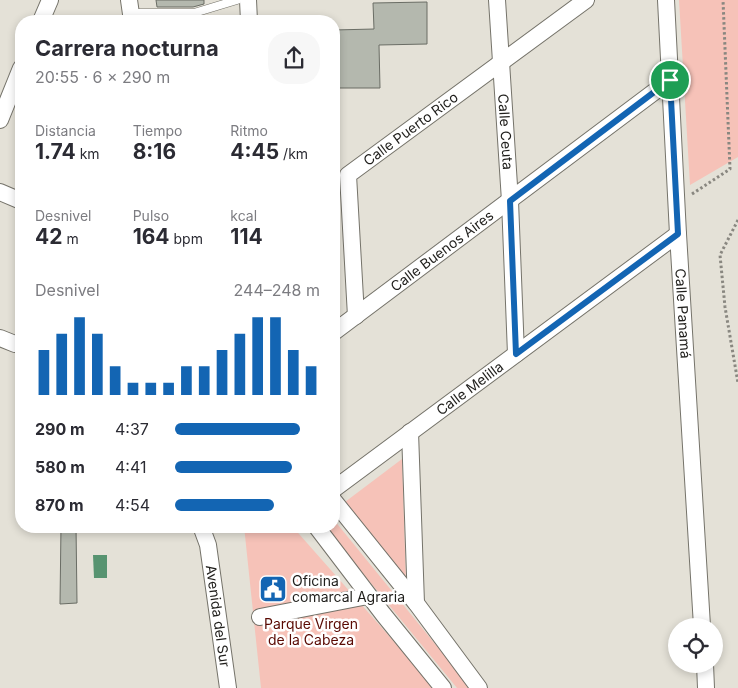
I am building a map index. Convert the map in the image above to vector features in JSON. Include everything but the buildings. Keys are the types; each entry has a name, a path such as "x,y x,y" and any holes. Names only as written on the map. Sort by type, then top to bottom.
{"street":[{"path":"44,15 50,0"},
{"path":"248,0 249,15"},
{"name":"Calle Ceuta","path":"497,0 510,201 516,354"},
{"name":"Calle Puerto Rico","path":"356,316 348,175 586,0"},
{"name":"Calle Panamá","path":"666,0 702,618"},
{"name":"Calle Buenos Aires","path":"340,328 670,80"},
{"path":"0,120 15,83"},
{"path":"0,192 15,198"},
{"name":"Calle Melilla","path":"340,484 678,234"},
{"path":"410,432 416,603"},
{"path":"340,508 416,603 479,688"},
{"name":"Avenida del Sur","path":"204,533 208,545 228,688"},
{"name":"Avenida del Sur","path":"208,545 209,533"},
{"path":"321,533 368,596 443,688"},
{"path":"260,617 368,596"},
{"path":"705,673 706,688"}],"lane":[{"path":"199,15 237,0"},
{"path":"131,11 173,15"}],"path":[{"path":"677,204 730,169 723,0"},
{"path":"738,220 720,255 725,307 738,382"}],"green space":[{"path":"679,0 738,0 738,157 690,185"},
{"path":"402,459 406,581 345,502"},
{"path":"340,527 471,688 457,688 330,533 340,533"},
{"name":"Parque Virgen de la Cabeza","path":"245,533 298,533 435,688 261,688"}],"shaded area":[{"path":"93,555 107,555 107,578 94,578"}],"place":[{"name":"Oficina comarcal Agraria","path":"273,589"}],"route":[{"path":"670,80 678,234 516,354 510,201 670,80"}]}
